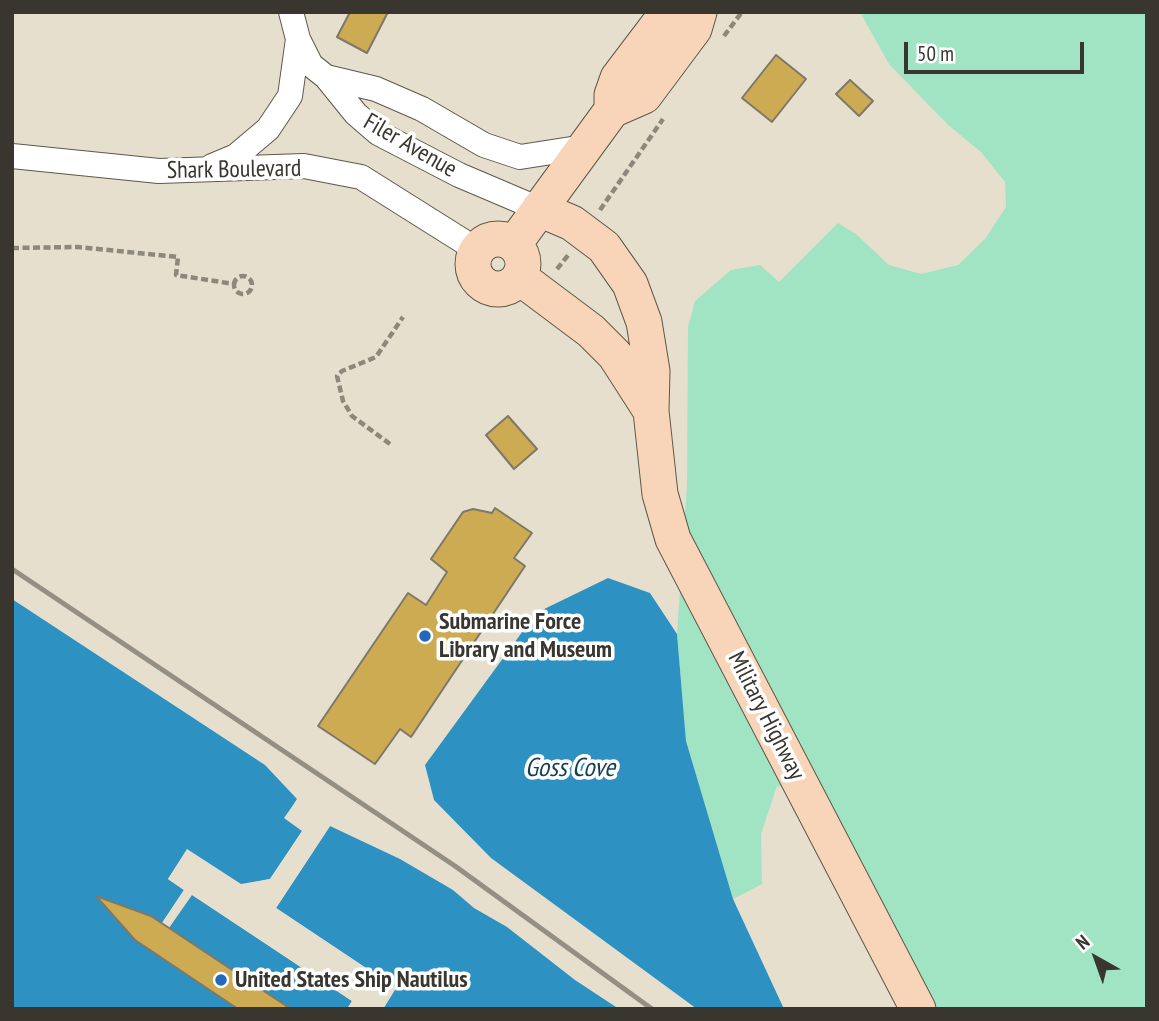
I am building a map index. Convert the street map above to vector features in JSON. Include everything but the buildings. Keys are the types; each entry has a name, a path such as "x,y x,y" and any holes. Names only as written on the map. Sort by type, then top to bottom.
{"street":[{"name":"Filer Avenue","path":"291,12 298,38 312,65 326,77 356,114 378,133 469,180 539,209"},
{"path":"612,110 614,87 618,78 668,12"},
{"path":"477,250 474,266 483,283 503,288 539,209 612,110 644,96 694,29 699,12"},
{"path":"201,170 236,156 268,129 290,96 298,38"},
{"path":"326,77 376,89 422,109 484,145 520,157 584,147"},
{"name":"Shark Boulevard","path":"12,156 159,172 304,166 362,177 477,250"},
{"name":"Military Highway","path":"539,209 572,223 604,247 629,284 644,323 652,371 652,411 660,495 673,539 918,1009"},
{"name":"Military Highway","path":"517,261 615,355 652,411"}],"path":[{"path":"600,210 670,108"},
{"path":"555,272 574,246"},
{"path":"12,248 78,247 178,257 176,275 234,284"},
{"path":"245,276 251,282 252,288 240,294 234,284 236,279 245,276"},
{"path":"390,444 352,416 343,401 337,376 342,371 376,357 403,317"}],"green space":[{"path":"860,12 1147,12 1147,1009 931,1009 819,793 777,786 761,834 762,884 733,899 686,741 677,634 687,485 688,327 695,301 731,270 760,265 779,282 838,223 856,234 889,265 921,274 958,265 985,239 1006,207 1005,182 981,152 948,125 889,64"}],"water":[{"name":"Goss Cove","path":"608,578 650,593 677,634 686,741 733,899 784,1009 697,1009 491,858 434,800 425,765 536,613"},
{"path":"12,599 265,765 297,799 285,818 303,830 270,879 241,885 187,850 168,879 184,890 162,923 169,927 191,894 352,1001 347,1009 12,1009"},
{"path":"330,826 400,859 453,890 474,908 507,927 575,980 619,1009 383,1009 396,988 276,908"}],"pier":[{"path":"299,797 300,801 289,817 306,831 273,881 240,888 188,854 173,878 188,891 167,922 189,892 193,891 354,998 351,1009 347,1009 352,1001 192,895 169,928 162,923 184,890 168,879 187,849 241,884 270,879 302,831 284,818"},
{"path":"330,822 332,823 276,908 396,988 383,1009 379,1008 391,989 272,909"}],"railway":[{"path":"12,569 455,866 652,1009"}],"place":[{"name":"Submarine Force Library and Museum","path":"425,636"},
{"name":"United States Ship Nautilus","path":"221,980"}]}
